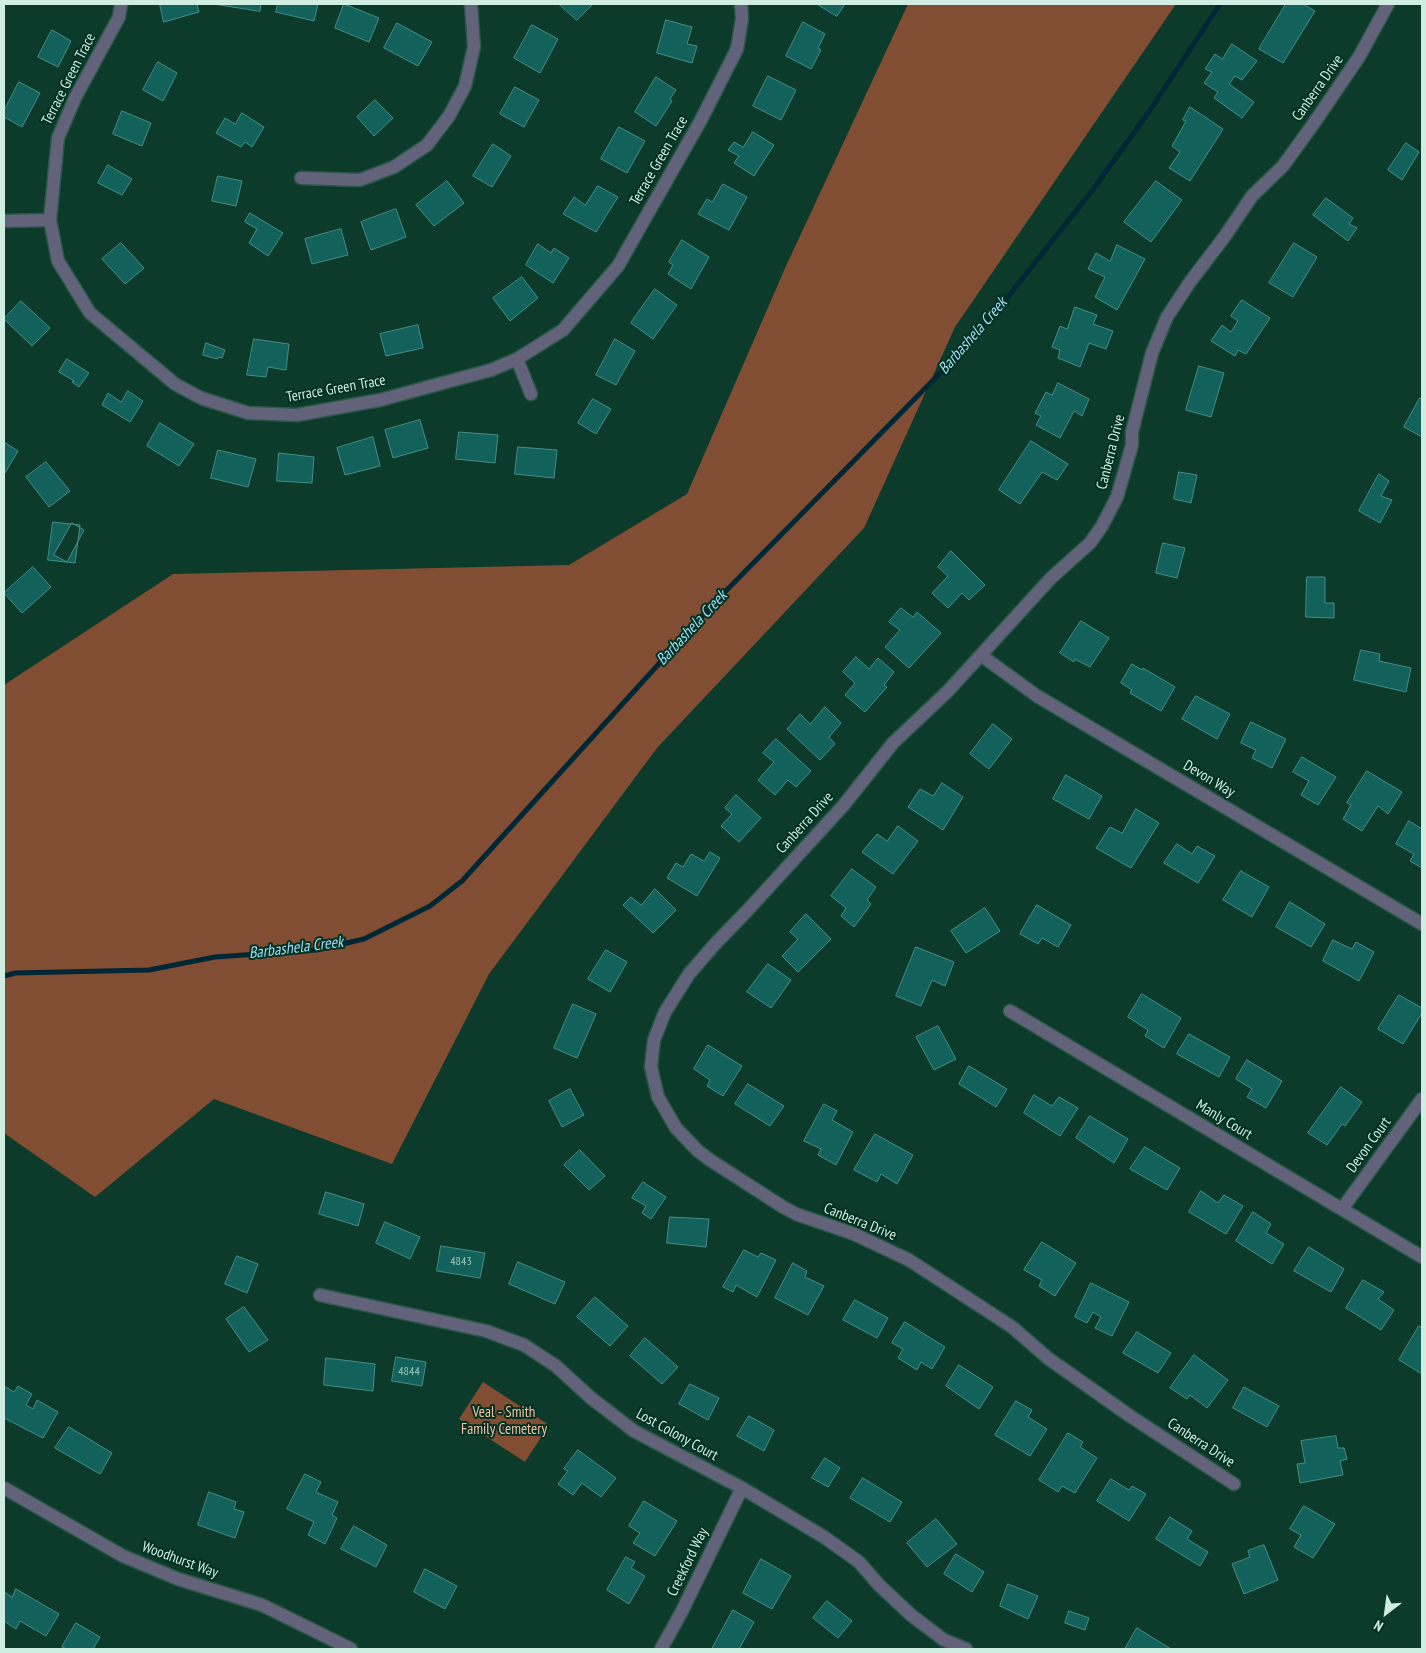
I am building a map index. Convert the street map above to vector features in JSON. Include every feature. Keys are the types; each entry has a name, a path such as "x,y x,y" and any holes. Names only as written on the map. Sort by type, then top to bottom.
{"street":[{"name":"Terrace Green Trace","path":"121,4 118,17 75,98 58,138 50,220 58,262 90,313 175,384 201,398 248,413 297,416 380,400 491,370 517,360 563,330 618,266 701,120 737,49 742,18 741,4"},
{"path":"301,178 360,180 394,167 427,145 449,116 465,86 474,47 471,4"},
{"name":"Canberra Drive","path":"1234,1484 1130,1416 1049,1359 1012,1327 909,1260 854,1234 832,1228 783,1207 710,1160 698,1151 676,1128 658,1097 651,1066 654,1040 665,1012 689,974 714,944 746,912 843,806 893,743 948,692 1051,578 1090,543 1102,526 1117,497 1132,445 1132,432 1152,353 1168,317 1190,282 1226,236 1252,196 1283,166 1314,123 1359,57 1388,4"},
{"path":"4,221 50,220"},
{"path":"517,360 531,394"},
{"name":"Devon Way","path":"982,656 1038,696 1422,924"},
{"name":"Manly Court","path":"1010,1011 1422,1257"},
{"name":"Devon Court","path":"1342,1209 1422,1099"},
{"name":"Lost Colony Court","path":"320,1294 486,1331 524,1345 556,1366 591,1398 634,1431 742,1488 831,1542 859,1562 879,1586 911,1614 944,1640 966,1649"},
{"name":"Woodhurst Way","path":"4,1488 122,1556 178,1579 262,1605 351,1649"},
{"name":"Creekford Way","path":"660,1649 681,1613 742,1488"}],"green space":[{"path":"908,4 1176,4 955,327 864,528 657,748 489,974 392,1164 214,1099 95,1197 4,1133 4,685 173,574 569,565 687,494 786,266"},
{"name":"Veal - Smith Family Cemetery","path":"483,1382 549,1425 525,1462 459,1419"}],"building":[{"path":"160,4 197,4 199,12 164,22"},
{"path":"214,4 261,4 260,11"},
{"path":"278,4 318,4 314,21 276,12"},
{"path":"344,4 379,18 369,42 335,28"},
{"path":"559,4 593,4 577,20"},
{"path":"817,4 845,4 837,16"},
{"path":"1286,4 1303,4 1315,11 1283,63 1259,49"},
{"path":"666,20 692,27 687,44 697,46 692,63 657,53"},
{"path":"803,22 825,34 818,48 821,50 811,69 786,56"},
{"path":"397,23 432,42 418,66 384,48"},
{"path":"532,25 558,39 540,73 514,58"},
{"path":"52,30 71,41 58,67 38,57"},
{"path":"1232,44 1257,61 1242,80 1235,76 1229,84 1254,102 1242,118 1214,98 1218,92 1204,83 1212,72 1205,69 1215,54 1222,59"},
{"path":"158,62 177,73 163,101 143,90"},
{"path":"768,76 796,90 781,120 753,106"},
{"path":"656,77 676,90 670,99 672,101 656,126 635,112"},
{"path":"19,82 40,93 22,127 4,117 4,111"},
{"path":"515,87 539,100 524,127 500,114"},
{"path":"375,100 393,118 374,136 357,117"},
{"path":"1190,107 1223,129 1190,181 1169,168 1180,152 1172,146 1186,121 1183,120"},
{"path":"122,111 151,123 142,146 113,134"},
{"path":"242,113 264,127 252,147 245,142 241,147 216,133 225,118 235,124"},
{"path":"619,127 645,141 627,173 601,159"},
{"path":"753,132 774,145 754,176 734,163 739,156 728,150 734,142 743,147"},
{"path":"1406,143 1419,152 1402,180 1388,170"},
{"path":"493,144 511,156 492,187 473,176"},
{"path":"108,165 132,179 122,195 98,183"},
{"path":"218,176 242,181 236,206 212,201"},
{"path":"447,181 464,203 434,226 416,205"},
{"path":"1156,181 1182,200 1151,242 1124,222"},
{"path":"723,184 747,197 729,230 698,214 707,199 712,202"},
{"path":"598,186 618,197 596,232 563,214 574,197 585,205"},
{"path":"1326,198 1353,218 1349,224 1357,228 1348,241 1313,215"},
{"path":"396,209 406,237 371,250 361,222"},
{"path":"250,213 283,233 268,256 249,243 257,229 245,222"},
{"path":"341,229 348,255 312,264 305,239"},
{"path":"682,240 709,257 691,289 668,274 673,265 669,262"},
{"path":"121,243 144,268 125,284 102,259"},
{"path":"1294,243 1317,257 1293,297 1269,283"},
{"path":"538,244 551,253 554,248 569,258 553,283 526,265"},
{"path":"1117,245 1145,259 1117,310 1095,297 1105,277 1088,269 1096,253 1110,261"},
{"path":"522,277 538,298 510,321 493,298"},
{"path":"655,289 677,305 653,339 631,323"},
{"path":"1242,300 1270,318 1246,354 1238,350 1235,356 1211,341 1222,325 1231,332 1238,321 1231,316"},
{"path":"21,301 50,328 32,346 4,319"},
{"path":"1075,307 1097,315 1093,324 1113,331 1106,349 1089,343 1080,367 1058,358 1060,350 1052,347 1060,326 1067,329"},
{"path":"418,325 423,348 386,356 380,334"},
{"path":"254,339 289,344 286,370 268,367 266,377 247,375"},
{"path":"615,339 635,351 616,385 596,375"},
{"path":"206,343 225,350 222,358 219,357 217,359 203,355"},
{"path":"67,359 89,373 79,387 72,382 74,381 59,372"},
{"path":"1199,366 1224,373 1211,417 1186,410"},
{"path":"1058,383 1089,399 1082,416 1074,411 1060,438 1036,425 1041,416 1035,413 1046,392 1052,395"},
{"path":"128,391 143,401 130,422 102,405 108,393 121,402"},
{"path":"1420,398 1422,400 1422,437 1404,427"},
{"path":"593,399 611,409 596,434 578,423"},
{"path":"420,420 428,448 393,458 385,430"},
{"path":"160,423 194,444 179,466 147,446"},
{"path":"459,432 498,435 495,463 456,459"},
{"path":"373,437 380,466 345,475 337,448"},
{"path":"1031,441 1068,464 1057,480 1042,472 1020,504 999,490"},
{"path":"4,442 18,451 5,473 4,472"},
{"path":"518,447 557,450 554,478 515,474"},
{"path":"218,450 256,459 248,487 211,478"},
{"path":"279,453 314,457 312,483 277,481"},
{"path":"46,462 70,491 49,507 26,477"},
{"path":"1179,472 1197,475 1191,503 1174,499"},
{"path":"1379,474 1389,481 1381,496 1392,500 1380,523 1359,511"},
{"path":"53,522 80,525 75,563 48,560"},
{"path":"72,523 84,530 67,562 54,555"},
{"path":"1163,543 1185,548 1177,578 1156,573"},
{"path":"951,551 985,585 969,600 962,593 948,608 932,593 948,576 938,567"},
{"path":"33,567 51,587 22,613 4,593"},
{"path":"1307,577 1325,577 1325,603 1334,603 1334,618 1306,617"},
{"path":"901,608 913,617 917,612 941,633 909,668 885,647 900,630 889,622"},
{"path":"1081,621 1109,638 1090,667 1075,659 1074,662 1060,653"},
{"path":"1361,650 1380,654 1379,661 1411,668 1406,692 1354,680"},
{"path":"856,657 869,669 878,658 894,672 884,685 887,687 865,712 845,695 855,683 843,672"},
{"path":"1132,664 1142,670 1143,668 1175,687 1161,711 1130,693 1132,690 1121,683"},
{"path":"1196,696 1230,714 1217,739 1182,719"},
{"path":"825,707 841,723 829,737 835,744 820,760 787,729 800,714 810,724"},
{"path":"1251,722 1286,739 1272,768 1252,758 1256,750 1241,743"},
{"path":"993,724 1012,739 989,769 970,754"},
{"path":"776,739 811,771 796,787 788,780 775,795 758,780 774,762 763,753"},
{"path":"1302,757 1336,777 1318,805 1301,795 1309,781 1293,772"},
{"path":"1367,771 1402,792 1388,814 1378,806 1362,831 1343,819 1351,805 1347,803"},
{"path":"1066,775 1102,796 1089,819 1053,799"},
{"path":"942,783 963,797 943,830 908,807 920,789 933,796"},
{"path":"736,795 761,818 739,842 721,826 732,814 725,808"},
{"path":"1136,809 1159,823 1131,868 1096,848 1110,827 1122,833"},
{"path":"1409,821 1422,829 1422,868 1410,861 1414,854 1396,844"},
{"path":"898,826 918,841 893,874 862,852 877,834 887,841"},
{"path":"1177,844 1192,854 1197,846 1215,856 1198,883 1164,863"},
{"path":"710,852 720,858 697,896 667,878 676,863 683,867 691,854 704,861"},
{"path":"852,869 876,887 867,900 871,904 854,927 841,916 846,908 831,896"},
{"path":"1241,871 1269,887 1252,917 1223,900"},
{"path":"655,889 676,910 653,933 623,905 631,897 641,905"},
{"path":"1290,902 1325,924 1311,947 1276,927"},
{"path":"1037,905 1071,925 1058,947 1042,938 1038,944 1020,934"},
{"path":"985,908 1000,931 966,953 951,931"},
{"path":"806,914 831,939 798,972 782,956 798,939 790,932"},
{"path":"1333,940 1352,949 1356,942 1374,952 1359,981 1323,961"},
{"path":"916,947 954,962 945,986 932,980 921,1006 896,996"},
{"path":"606,950 627,962 610,992 588,979"},
{"path":"768,964 791,980 771,1008 747,992"},
{"path":"1142,994 1181,1018 1164,1048 1145,1036 1148,1030 1128,1017"},
{"path":"1399,995 1422,1008 1422,1013 1403,1044 1378,1029"},
{"path":"573,1004 596,1014 577,1058 554,1048"},
{"path":"938,1026 956,1059 934,1070 916,1037"},
{"path":"1189,1034 1230,1057 1219,1077 1177,1054"},
{"path":"708,1045 742,1066 723,1096 707,1086 710,1080 694,1069"},
{"path":"1247,1060 1282,1081 1266,1108 1247,1097 1252,1089 1236,1079"},
{"path":"969,1066 1007,1089 996,1107 959,1084"},
{"path":"748,1084 784,1106 770,1126 735,1104"},
{"path":"1341,1087 1362,1102 1345,1126 1342,1124 1327,1145 1308,1133"},
{"path":"570,1089 584,1115 562,1127 549,1101"},
{"path":"1034,1095 1052,1106 1059,1097 1078,1108 1060,1136 1024,1113"},
{"path":"824,1104 837,1111 832,1120 853,1132 836,1165 818,1155 821,1149 804,1141"},
{"path":"1090,1116 1128,1139 1114,1163 1076,1138"},
{"path":"875,1134 913,1155 897,1184 881,1174 877,1182 854,1170"},
{"path":"1145,1147 1180,1168 1167,1190 1130,1169"},
{"path":"580,1150 605,1176 589,1190 564,1165"},
{"path":"643,1182 666,1197 651,1219 642,1213 646,1206 632,1198"},
{"path":"1201,1191 1218,1203 1224,1195 1243,1206 1226,1234 1189,1212"},
{"path":"326,1192 364,1204 358,1226 319,1214"},
{"path":"1253,1212 1271,1224 1266,1233 1284,1244 1272,1264 1236,1241"},
{"path":"670,1217 709,1219 706,1247 667,1243"},
{"path":"385,1222 420,1237 410,1259 376,1243"},
{"path":"1042,1242 1076,1263 1055,1296 1039,1286 1042,1280 1024,1270"},
{"path":"441,1246 485,1253 480,1278 437,1271"},
{"path":"1309,1247 1344,1269 1331,1292 1294,1271"},
{"path":"744,1250 758,1257 761,1253 776,1260 757,1297 736,1285 733,1292 723,1287"},
{"path":"237,1256 258,1264 247,1293 225,1284"},
{"path":"518,1262 565,1282 555,1304 509,1284"},
{"path":"793,1263 807,1271 805,1277 824,1286 808,1315 775,1298"},
{"path":"1363,1280 1384,1292 1378,1299 1394,1310 1381,1330 1346,1308"},
{"path":"1091,1283 1129,1302 1112,1336 1095,1328 1101,1317 1093,1312 1087,1323 1075,1317"},
{"path":"595,1297 628,1326 610,1346 577,1317"},
{"path":"855,1300 888,1318 877,1338 843,1320"},
{"path":"244,1307 268,1340 249,1352 226,1319"},
{"path":"905,1322 945,1347 932,1369 921,1362 917,1370 898,1358 903,1349 892,1343"},
{"path":"1419,1326 1422,1328 1422,1374 1399,1360"},
{"path":"1137,1332 1171,1353 1158,1373 1123,1353"},
{"path":"645,1338 678,1367 662,1384 630,1356"},
{"path":"1194,1355 1228,1380 1207,1408 1190,1395 1187,1399 1170,1388"},
{"path":"396,1357 426,1362 422,1386 392,1381"},
{"path":"326,1358 375,1364 373,1391 324,1385"},
{"path":"959,1365 993,1387 979,1409 946,1386"},
{"path":"690,1384 719,1398 708,1420 679,1404"},
{"path":"4,1386 14,1392 18,1386 32,1394 26,1405 33,1409 37,1400 58,1412 43,1438 4,1418"},
{"path":"1244,1387 1279,1406 1267,1427 1233,1408"},
{"path":"1016,1401 1032,1410 1028,1417 1047,1429 1030,1456 995,1435"},
{"path":"749,1416 774,1430 764,1451 737,1436"},
{"path":"69,1427 112,1453 100,1474 55,1448"},
{"path":"1068,1433 1083,1442 1080,1447 1097,1458 1075,1493 1062,1486 1058,1492 1039,1480"},
{"path":"1336,1436 1338,1448 1344,1448 1347,1459 1340,1461 1343,1475 1300,1483 1297,1464 1305,1463 1301,1441"},
{"path":"578,1450 616,1478 601,1497 582,1483 573,1495 558,1484 568,1471 564,1469"},
{"path":"825,1458 840,1468 828,1487 812,1478"},
{"path":"305,1474 321,1482 316,1492 338,1502 332,1515 337,1518 325,1544 308,1535 314,1522 287,1509"},
{"path":"863,1478 902,1502 890,1522 850,1498"},
{"path":"1111,1479 1129,1490 1132,1486 1146,1494 1129,1521 1097,1501"},
{"path":"209,1492 236,1502 234,1509 244,1512 235,1538 198,1525"},
{"path":"644,1501 677,1521 655,1556 633,1543 640,1533 629,1526"},
{"path":"1304,1506 1335,1524 1313,1558 1294,1547 1301,1535 1290,1529"},
{"path":"1170,1517 1192,1531 1187,1539 1208,1552 1200,1566 1156,1539"},
{"path":"936,1519 957,1544 927,1567 907,1543"},
{"path":"354,1526 387,1545 376,1567 341,1549"},
{"path":"1264,1545 1278,1580 1244,1594 1232,1564 1250,1557 1248,1551"},
{"path":"956,1554 984,1572 972,1592 944,1574"},
{"path":"626,1557 635,1562 631,1568 645,1576 629,1604 607,1590"},
{"path":"761,1559 791,1576 772,1609 743,1593"},
{"path":"425,1569 457,1586 445,1609 414,1592"},
{"path":"1008,1584 1038,1596 1028,1619 1000,1606"},
{"path":"16,1589 59,1614 46,1636 20,1621 16,1629 4,1621 4,1592 12,1597"},
{"path":"827,1601 852,1621 838,1638 813,1618"},
{"path":"733,1610 754,1622 739,1649 712,1649"},
{"path":"1069,1611 1089,1618 1085,1630 1065,1623"},
{"path":"76,1623 100,1637 93,1649 67,1649 62,1647"},
{"path":"1137,1628 1171,1649 1125,1649"}],"waterway":[{"name":"Barbashela Creek","path":"4,976 15,973 149,970 215,957 316,950 364,939 430,906 462,881 714,603 950,363 999,308 1091,192 1149,112 1220,4"}]}
